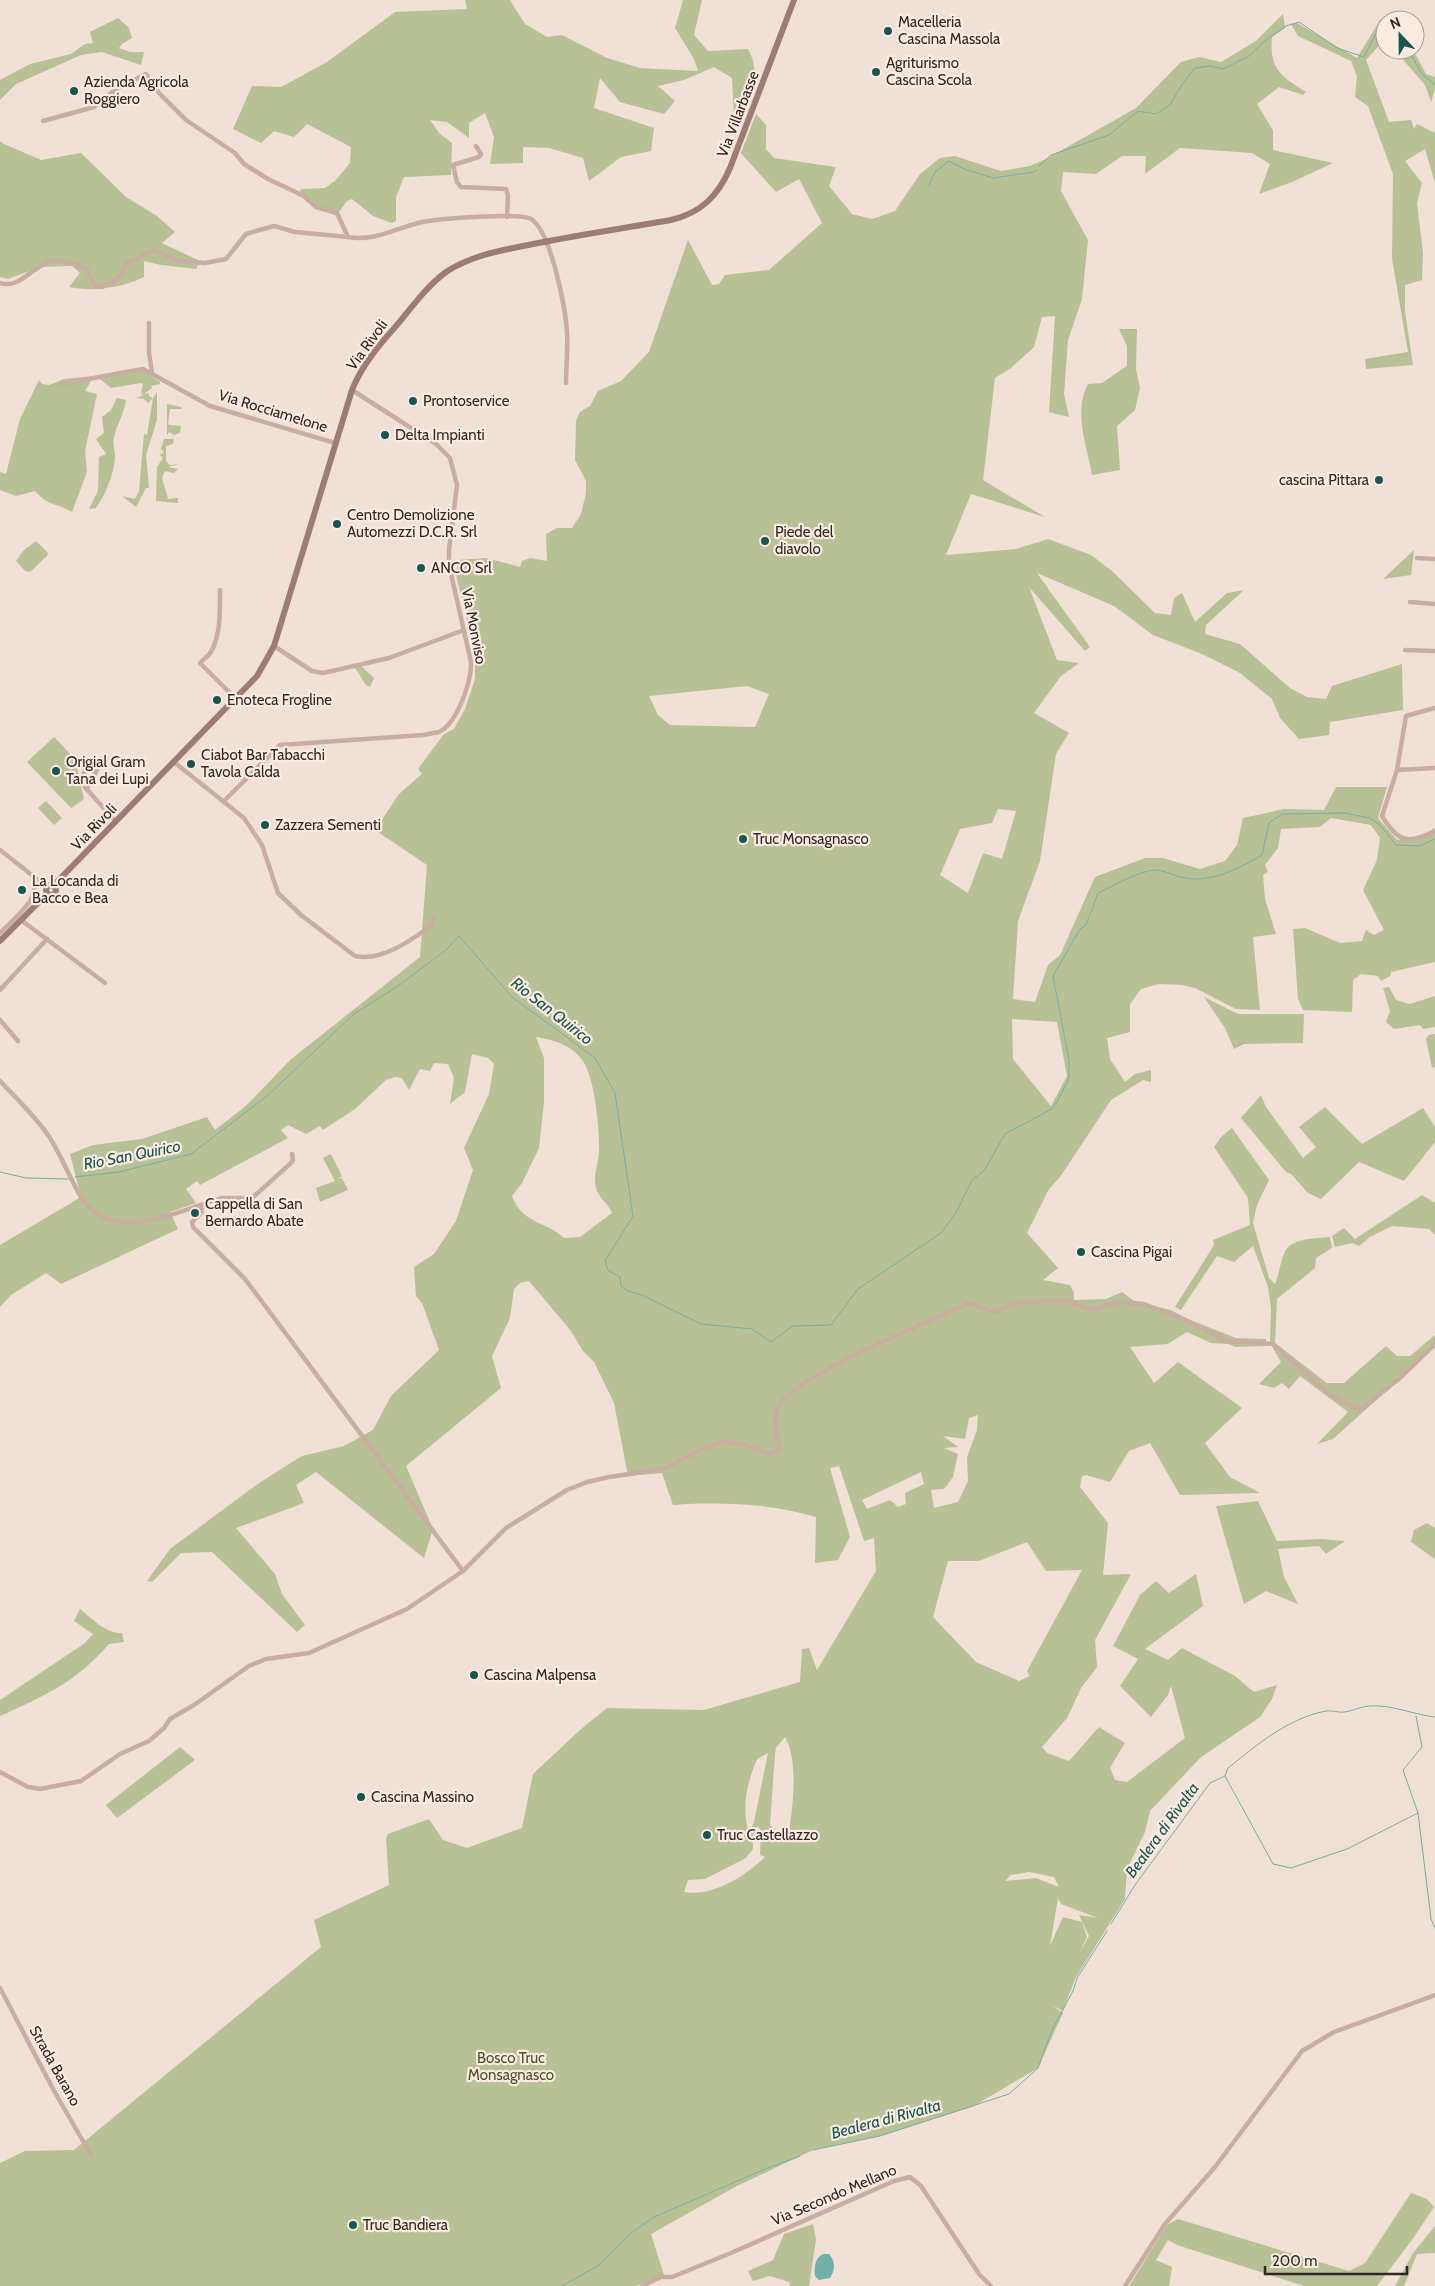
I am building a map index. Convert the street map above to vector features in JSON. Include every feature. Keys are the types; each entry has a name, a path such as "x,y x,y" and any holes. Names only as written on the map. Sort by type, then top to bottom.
{"street":[{"name":"Via Villarbasse","path":"681,218 704,206 720,189 725,180 794,0"},
{"path":"42,121 94,107 116,89 146,74 158,92 186,120 235,153 244,164 268,179 304,196 316,207 336,213 348,237"},
{"path":"476,146 481,154 479,157 453,166 458,184 461,187 506,189 508,195 507,217"},
{"path":"0,282 18,282 50,261 71,262 86,268 95,286 102,287 113,282 122,274 126,264 154,250 184,263 219,262 231,255 246,234 274,226 296,232 348,237 373,237 424,222 507,217 530,219 537,225 550,248 565,314 567,334 566,383"},
{"name":"Via Rivoli","path":"0,941 257,676 274,646 352,390 361,370 370,357 430,286 441,276 464,262 480,256 546,241 681,218"},
{"path":"148,323 152,372"},
{"name":"Via Rocciamelone","path":"61,384 143,369 152,372 210,406 335,443"},
{"name":"Via Monviso","path":"224,801 280,745 423,735 440,731 454,719 471,672 464,630 449,565 457,485 450,458 436,444 352,390"},
{"path":"1417,558 1435,559"},
{"path":"220,590 221,611 214,644 209,655 200,663 235,698"},
{"path":"1410,602 1435,604"},
{"path":"274,646 312,671 323,673 389,658 464,630"},
{"path":"1405,650 1435,650"},
{"path":"1435,708 1406,716 1397,770 1382,816 1398,838 1406,840 1423,837 1435,831"},
{"path":"174,762 244,818 262,844 278,893 301,915 355,956 365,959 402,946 431,926 433,918"},
{"path":"88,767 82,776 82,783 116,822"},
{"path":"1397,770 1435,768"},
{"path":"86,789 97,770"},
{"path":"0,850 49,889"},
{"path":"0,933 29,903 33,895 34,886 39,880"},
{"path":"21,920 105,983"},
{"path":"0,990 47,939"},
{"path":"0,1020 18,1041"},
{"path":"0,1081 46,1132 86,1204 100,1215 121,1222 146,1222 221,1198 247,1198 257,1195 290,1164 293,1160 292,1154"},
{"path":"201,1205 202,1212 192,1222 193,1227 245,1280 463,1571"},
{"path":"0,1772 28,1787 40,1789 81,1781 120,1754 149,1741 164,1728 170,1719 194,1705 249,1666 266,1659 309,1653 407,1609 463,1571 506,1528 567,1490 587,1482 664,1469 708,1446 724,1442 746,1445 769,1454 780,1449 776,1426 777,1408 792,1391 806,1380 969,1303 994,1312 1019,1302 1067,1301 1092,1310 1118,1302 1144,1304 1187,1321 1227,1340 1273,1344 1331,1395 1356,1408 1363,1408 1401,1377 1435,1344"},
{"name":"Strada Barano","path":"0,1988 44,2072 91,2155"},
{"path":"1125,2286 1165,2224 1215,2168 1302,2051 1334,2032 1435,1995"},
{"name":"Via Secondo Mellano","path":"642,2286 661,2277 672,2277 714,2260 894,2181 910,2177 921,2186 979,2274 991,2286"}],"green space":[{"path":"465,0 510,0 525,24 547,37 562,35 607,58 640,68 698,71 694,59 675,28 683,0 702,0 694,35 708,51 748,49 753,60 756,80 735,134 732,78 714,67 684,80 658,86 675,101 664,114 620,102 600,78 594,108 654,128 651,151 621,157 589,181 583,158 549,148 523,147 523,163 490,164 494,137 485,113 469,123 469,138 447,122 430,120 440,134 452,143 451,175 404,177 396,197 396,221 391,223 373,216 352,199 347,201 339,212 316,205 300,191 302,189 325,188 336,180 350,163 351,147 307,124 294,137 274,131 261,143 233,129 252,86 281,87 327,62 395,12 467,9"},
{"name":"Bosco Truc Monsagnasco","path":"1283,14 1285,28 1272,37 1275,64 1283,76 1306,92 1303,95 1279,87 1257,104 1273,130 1273,150 1333,163 1292,182 1259,194 1270,164 1252,153 1180,148 1145,174 1146,156 1122,156 1096,174 1063,172 1061,191 1088,240 1082,299 1068,340 1064,394 1069,417 1049,412 1055,316 1042,317 1034,347 1011,368 995,378 983,480 1045,517 971,494 946,555 1016,549 1048,539 1091,555 1112,571 1155,613 1171,615 1174,598 1182,593 1195,622 1227,593 1244,590 1206,625 1205,634 1240,644 1290,688 1307,697 1326,699 1332,686 1402,664 1403,710 1330,722 1329,735 1299,739 1280,718 1272,699 1240,673 1202,654 1153,635 1114,606 1037,573 1090,647 1085,651 1029,587 1057,660 1079,663 1061,676 1034,713 1069,733 1056,754 1040,861 1018,921 1013,999 1035,1002 1048,965 1060,955 1095,877 1145,858 1163,858 1200,869 1225,861 1237,845 1243,818 1284,809 1324,810 1336,787 1387,787 1378,818 1397,840 1421,836 1435,828 1435,962 1391,972 1390,976 1381,981 1378,976 1361,974 1353,980 1352,1012 1303,1010 1298,999 1293,929 1305,928 1340,943 1362,941 1366,930 1374,935 1384,930 1363,890 1377,860 1380,838 1371,825 1331,818 1320,827 1281,829 1278,848 1265,865 1268,872 1263,875 1265,899 1276,934 1253,937 1260,1010 1236,1009 1195,988 1182,985 1159,984 1141,989 1130,1004 1130,1032 1107,1038 1110,1059 1125,1082 1135,1074 1151,1070 1151,1082 1143,1080 1111,1100 1060,1177 1049,1189 1027,1233 1058,1268 1043,1280 1070,1285 1074,1293 1074,1300 1106,1299 1122,1292 1134,1301 1171,1310 1188,1319 1236,1338 1266,1339 1266,1346 1235,1347 1229,1344 1211,1343 1187,1332 1168,1344 1130,1347 1154,1383 1178,1362 1242,1408 1205,1443 1230,1477 1260,1493 1180,1495 1150,1443 1129,1451 1110,1482 1086,1475 1082,1476 1080,1487 1108,1523 1103,1575 1131,1574 1095,1640 1097,1667 1081,1688 1067,1718 1042,1747 1047,1753 1069,1761 1099,1727 1125,1743 1110,1768 1115,1780 1127,1782 1185,1738 1171,1686 1168,1695 1151,1717 1120,1686 1138,1659 1113,1646 1140,1595 1156,1581 1169,1593 1196,1574 1203,1606 1145,1649 1168,1660 1182,1648 1235,1676 1254,1692 1277,1685 1272,1699 1260,1717 1200,1758 1150,1811 1145,1832 1127,1869 1125,1899 1075,1979 1063,2011 1052,2005 1063,2013 1038,2068 972,2107 880,2136 813,2150 735,2187 651,2234 664,2275 636,2286 0,2286 0,2163 25,2151 74,2150 321,1947 314,1920 389,1885 386,1838 388,1834 429,1819 443,1840 467,1848 522,1828 533,1774 580,1730 607,1708 704,1710 800,1682 802,1649 809,1648 817,1670 876,1571 874,1538 864,1541 839,1466 830,1468 850,1537 838,1560 815,1563 816,1517 763,1506 673,1505 662,1473 628,1476 614,1403 594,1362 583,1351 571,1331 529,1281 520,1283 514,1289 510,1318 492,1356 501,1388 406,1466 433,1529 424,1558 316,1472 296,1485 304,1503 236,1528 275,1574 282,1594 305,1625 297,1632 212,1552 181,1553 152,1582 147,1581 170,1549 259,1483 302,1456 344,1446 373,1430 391,1396 439,1350 422,1303 416,1296 414,1267 434,1254 456,1221 473,1170 464,1148 489,1094 494,1064 488,1058 472,1054 465,1092 450,1104 454,1078 448,1064 434,1063 430,1071 420,1069 409,1090 402,1078 395,1077 386,1080 355,1109 323,1130 320,1126 306,1134 288,1125 281,1130 288,1138 200,1185 197,1181 186,1189 196,1203 170,1212 178,1229 61,1284 46,1273 11,1295 0,1307 0,1245 81,1197 70,1154 93,1145 142,1139 207,1117 215,1130 247,1105 290,1060 420,957 427,865 375,830 399,794 422,774 418,769 444,734 454,729 465,709 475,679 475,652 456,575 458,560 486,558 520,567 522,561 530,558 547,561 546,534 557,528 572,528 581,514 586,493 586,481 575,460 576,421 580,412 590,406 598,391 621,381 649,352 688,240 712,285 719,284 725,275 769,270 822,223 799,179 776,192 741,153 756,114 766,125 766,149 774,158 836,167 829,186 852,214 872,219 895,211 920,174 940,158 955,156 1001,171 1030,166 1046,159 1136,108 1181,62 1199,57 1221,62 1256,41","holes":["747,686 769,694 755,727 670,725 658,715 649,696","998,809 1016,811 1002,859 983,853 968,893 940,875 960,829 992,823","1012,1019 1057,1022 1067,1076 1051,1106 1013,1059","536,1037 560,1043 580,1057 585,1065 593,1089 599,1143 595,1176 596,1186 598,1194 612,1213 580,1237 564,1238 557,1232 528,1217 516,1205 512,1196 522,1183 539,1148 544,1102 544,1058","978,1415 977,1430 967,1457 968,1481 958,1502 934,1508 931,1490 944,1489 953,1477 958,1454 944,1448 958,1447 943,1436 965,1439 969,1418","921,1472 924,1484 905,1493 906,1504 898,1507 890,1500 867,1509 862,1500","1027,1542 1046,1571 1082,1570 1027,1671 1030,1676 1019,1681 976,1662 933,1617 948,1561 979,1561","785,1737 792,1759 794,1787 787,1840 770,1825 776,1748","768,1753 754,1822 749,1833 745,1804 750,1777 757,1759","758,1826 761,1832 760,1855 765,1857 728,1884 706,1891 684,1892 688,1880 705,1879 746,1858 753,1849 753,1835","1029,1872 1054,1877 1059,1887 1036,1878 1005,1881 1011,1875","1058,1898 1061,1904 1098,1918 1079,1915 1089,1936 1079,1954 1087,1937 1082,1922 1063,1917 1050,1946"]},
{"path":"118,18 129,28 132,38 119,48 130,52 144,52 141,65 102,52 81,55 16,84 0,100 0,80 30,64 71,54 85,44 93,43 90,32"},
{"path":"1297,23 1357,58 1375,28 1375,50 1366,60 1389,122 1411,120 1414,129 1417,124 1435,133 1435,183 1425,149 1405,161 1422,183 1417,203 1423,253 1422,280 1405,285 1405,311 1413,365 1366,369 1365,359 1408,352 1392,259 1393,174 1368,106 1355,97 1357,76 1351,61 1298,36 1291,24"},
{"path":"1404,60 1418,60 1426,74 1435,77 1435,89 1431,102 1425,85"},
{"path":"0,141 41,160 81,153 126,197 157,216 175,232 162,243 200,261 196,269 144,261 144,277 126,284 97,289 69,287 80,273 72,266 40,267 8,279 0,277"},
{"path":"1119,329 1137,329 1136,369 1140,388 1135,410 1117,426 1120,470 1092,475 1082,429 1081,417 1084,394 1088,384 1102,383 1127,366 1127,346"},
{"path":"143,371 160,382 160,384 151,386 152,388 144,394 149,393 149,396 153,398 148,403 144,399 136,398 144,395 141,394 143,384 141,383 111,388 100,379"},
{"path":"94,376 85,391 97,394 85,451 87,472 72,512 48,502 35,491 16,496 0,490 0,472 6,474 20,419 39,380 42,384 49,385 64,379"},
{"path":"157,392 157,420 146,455 149,488 146,488 136,507 122,496 135,499 139,491 144,434 147,435 153,398"},
{"path":"117,398 126,400 113,440 115,456 113,469 109,484 96,508 89,509 98,491 99,457 106,454 96,439 104,433 102,417 111,410"},
{"path":"167,404 181,407 182,409 170,409 169,425 181,426 180,433 174,435 169,432 167,435"},
{"path":"164,439 174,439 173,444 166,446 166,461 170,465 179,464 168,467 178,469 174,473 165,471 162,478 168,499 178,498 178,503 156,501 157,467 163,458 160,455 164,453 160,452 164,452 161,449"},
{"path":"36,541 48,553 47,556 30,572 25,571 16,561 24,550"},
{"path":"1414,550 1411,575 1383,579"},
{"path":"361,666 374,678 370,687 366,685 355,668"},
{"name":"Origial Gram Tana dei Lupi","path":"54,737 75,759 84,799 71,808 27,762"},
{"path":"46,801 62,818 54,825 38,808"},
{"path":"1389,987 1396,1000 1410,1004 1435,996 1435,1027 1423,1029 1420,1025 1394,1029 1386,1022 1390,1011 1383,988"},
{"path":"1204,997 1238,1014 1304,1014 1303,1043 1244,1044 1234,1049 1225,1028"},
{"path":"1435,1034 1435,1067 1432,1068 1426,1039 1429,1035"},
{"path":"1261,1095 1266,1107 1303,1158 1316,1147 1299,1127 1325,1107 1362,1144 1423,1108 1435,1127 1435,1142 1404,1181 1359,1162 1321,1199 1308,1193 1291,1174 1286,1172 1241,1118"},
{"path":"1232,1128 1269,1180 1257,1205 1253,1223 1269,1278 1275,1284 1284,1254 1292,1244 1304,1240 1330,1237 1332,1248 1316,1258 1315,1268 1277,1299 1275,1343 1327,1383 1344,1383 1386,1346 1397,1356 1410,1356 1435,1335 1435,1347 1333,1439 1317,1444 1348,1412 1300,1376 1289,1389 1282,1383 1274,1388 1259,1384 1281,1362 1270,1343 1271,1308 1268,1287 1253,1246 1234,1262 1217,1256 1181,1310 1175,1307 1214,1245 1213,1240 1250,1225 1248,1198 1214,1147 1221,1137"},
{"path":"331,1154 342,1176 338,1179 342,1178 348,1190 320,1202 316,1188 335,1181 323,1158"},
{"path":"1422,1195 1435,1203 1435,1235 1429,1229 1392,1226 1370,1237 1359,1246 1352,1243 1335,1247 1332,1236 1344,1228 1355,1239"},
{"path":"1258,1501 1277,1541 1320,1539 1345,1541 1326,1554 1319,1546 1278,1549 1284,1577 1298,1604 1266,1591 1244,1604 1216,1506"},
{"path":"1427,1523 1435,1528 1435,1559 1411,1542 1414,1530"},
{"path":"80,1609 105,1628 116,1633 122,1633 124,1642 109,1644 84,1669 59,1687 0,1716 0,1700 85,1643 93,1634 74,1621"},
{"path":"180,1747 195,1760 117,1818 106,1805"},
{"path":"1411,2193 1427,2199 1434,2207 1377,2286 1304,2286 1177,2245 1168,2240 1156,2260 1172,2267 1169,2286 1129,2286 1167,2225 1178,2219 1349,2271 1365,2263"},
{"path":"813,2224 816,2240 809,2286 790,2286 789,2282 770,2276 753,2281 748,2271 773,2260 784,2234"},
{"path":"1435,2226 1435,2253 1417,2254 1404,2286 1395,2286 1413,2253"}],"water":[{"path":"823,2254 829,2254 834,2263 834,2269 830,2278 819,2280 815,2276 815,2266 818,2258"}],"waterway":[{"path":"1039,166 1051,155 1109,135 1138,111 1156,114 1170,105 1183,83 1195,68 1210,66 1223,69 1249,56 1266,40 1286,26 1299,22 1337,48 1364,57 1375,35"},
{"path":"1414,60 1421,73 1435,85"},
{"path":"929,186 935,172 949,161 964,169 993,178 1034,172 1036,170"},
{"name":"Rio San Quirico","path":"75,1177 119,1172 191,1154 267,1096 354,1014 401,984 446,950 459,936 512,997 595,1058 615,1093 633,1216 605,1261 608,1270 620,1277 621,1286 628,1291 642,1295 701,1324 752,1329 771,1342 793,1326 831,1325 858,1289 941,1233 956,1213 972,1180 984,1171 1005,1134 1052,1109 1069,1078 1069,1060 1053,976 1080,929 1086,925 1098,893 1148,871 1159,870 1195,879 1216,876 1235,869 1262,855 1269,823 1282,814 1344,813 1370,818 1380,825 1396,845 1420,846 1435,839"},
{"name":"Rio San Quirico","path":"0,1172 26,1178 68,1179"},
{"name":"Bealera di Rivalta","path":"1111,1924 1135,1885 1210,1783 1225,1776 1228,1768 1250,1750 1286,1726 1312,1715 1328,1711 1345,1712 1369,1706 1400,1709 1435,1717"},
{"path":"1416,1716 1422,1747 1403,1770 1418,1813 1431,1919 1435,1928"},
{"path":"1225,1776 1273,1864 1291,1868 1347,1849 1418,1813"},
{"name":"Bealera di Rivalta","path":"813,2150 880,2136 1009,2094 1038,2068 1052,2030 1073,1991 1077,1978 1107,1931"},
{"name":"Bealera di Rivalta","path":"562,2286 599,2265 631,2233 654,2217 800,2156"}],"place":[{"name":"Macelleria Cascina Massola","path":"888,31"},
{"name":"Agriturismo Cascina Scola","path":"876,72"},
{"name":"Azienda Agricola Roggiero","path":"74,91"},
{"name":"Prontoservice","path":"413,401"},
{"name":"Delta Impianti","path":"385,435"},
{"name":"cascina Pittara","path":"1379,480"},
{"name":"Centro Demolizione Automezzi D.C.R. Srl","path":"337,524"},
{"name":"Piede del diavolo","path":"765,541"},
{"name":"ANCO Srl","path":"421,568"},
{"name":"Enoteca Frogline","path":"217,700"},
{"name":"Ciabot Bar Tabacchi Tavola Calda","path":"191,764"},
{"name":"Origial Gram Tana dei Lupi","path":"56,771"},
{"name":"Zazzera Sementi","path":"265,825"},
{"name":"Truc Monsagnasco","path":"743,839"},
{"name":"La Locanda di Bacco e Bea","path":"22,890"},
{"name":"Cappella di San Bernardo Abate","path":"195,1213"},
{"name":"Cascina Pigai","path":"1081,1252"},
{"name":"Cascina Malpensa","path":"474,1675"},
{"name":"Cascina Massino","path":"361,1797"},
{"name":"Truc Castellazzo","path":"707,1835"},
{"name":"Truc Bandiera","path":"353,2225"}]}
